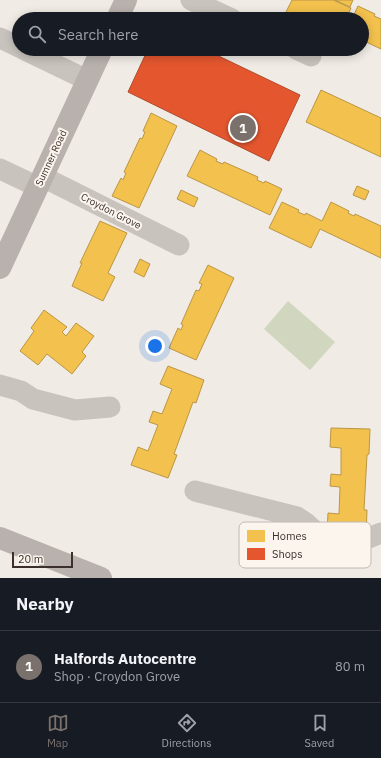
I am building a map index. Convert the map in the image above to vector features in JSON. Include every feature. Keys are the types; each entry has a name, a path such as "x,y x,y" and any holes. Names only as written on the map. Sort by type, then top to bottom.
{"main road":[{"path":"120,12 126,0"},
{"name":"Sumner Road","path":"0,268 99,56"},
{"path":"0,538 101,578"}],"street":[{"path":"191,0 217,12"},
{"path":"0,38 12,44"},
{"path":"37,56 87,80"},
{"name":"Croydon Grove","path":"0,169 40,182 179,245"},
{"path":"0,385 21,391 33,400 75,410 110,407"},
{"path":"195,491 297,517 304,522"},
{"path":"371,537 381,533"}],"green space":[{"path":"288,301 335,342 310,370 264,329"}],"building: Homes":[{"path":"292,0 333,0 351,8 349,12 286,12"},
{"path":"335,0 353,0 350,7"},
{"path":"358,6 375,14 374,16 381,19 381,49 369,43 369,12 355,12"},
{"path":"321,90 381,118 381,157 306,122"},
{"path":"151,113 177,126 139,208 112,196 121,178 123,180 126,173 124,172 140,138 142,139 145,132 143,131"},
{"path":"200,150 217,159 216,161 223,164 224,162 258,177 257,180 264,183 265,181 282,189 270,215 187,176"},
{"path":"357,186 369,191 365,200 353,195"},
{"path":"181,190 198,198 194,207 177,199"},
{"path":"282,202 299,210 298,212 305,215 306,213 322,221 331,202 349,211 348,213 354,216 355,214 381,226 381,258 320,229 311,248 269,228"},
{"path":"100,221 127,233 108,273 115,277 103,301 72,286 82,263 80,263"},
{"path":"140,259 150,264 144,277 134,272"},
{"path":"208,265 234,278 196,360 169,348 178,328 181,330 183,325 181,324 196,290 199,291 202,284 199,283"},
{"path":"44,310 67,327 62,332 66,336 76,323 94,336 82,352 86,356 72,374 47,354 38,365 20,351 34,331 31,328"},
{"path":"168,366 204,380 196,403 193,402 174,454 177,455 168,478 131,465 138,447 148,451 158,425 149,422 153,411 162,414 172,389 160,384"},
{"path":"331,428 370,429 364,510 367,510 367,522 328,522 328,513 339,514 340,487 330,486 331,474 341,475 341,448 330,447"}],"building: Shops":[{"path":"145,56 219,56 300,95 269,161 128,92"}],"place":[{"name":"Halfords Autocentre","path":"243,128"}]}
